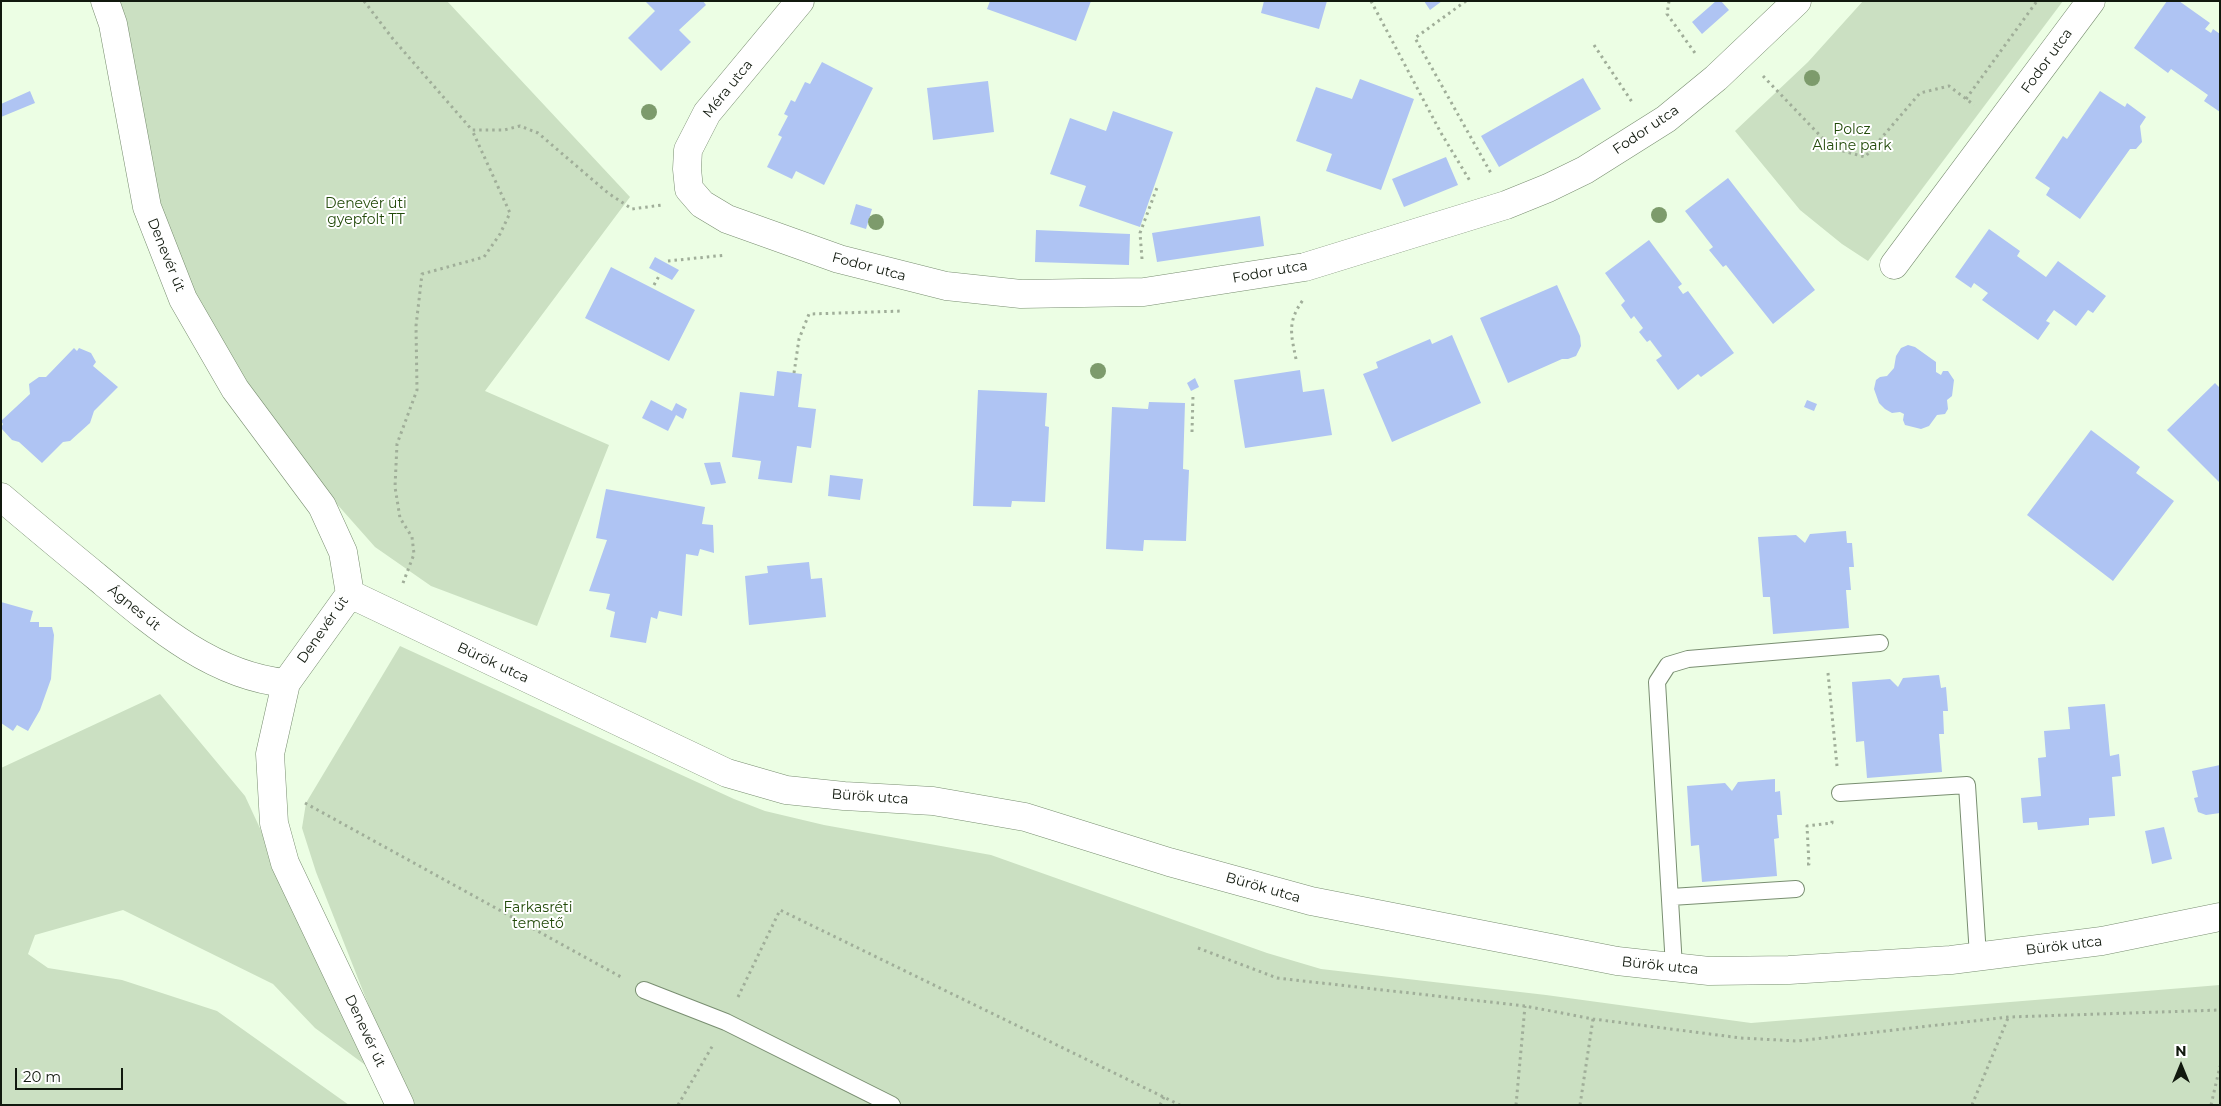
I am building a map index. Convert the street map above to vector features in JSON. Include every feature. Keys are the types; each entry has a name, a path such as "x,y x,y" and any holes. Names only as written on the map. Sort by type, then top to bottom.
{"street":[{"name":"Denevér út","path":"105,1 113,24 147,207 183,299 235,389 322,506 343,552 350,594 286,683 270,754 274,823 285,862 400,1105"},
{"name":"Méra utca","path":"690,190 687,168 688,150 707,113 800,1"},
{"name":"Fodor utca","path":"690,190 702,204 727,219 839,259 908,278 946,286 1021,294 1144,292 1244,277 1318,264 1506,205 1556,185 1585,170 1652,128 1716,78 1797,1"},
{"name":"Fodor utca","path":"1894,265 2091,1"},
{"name":"Ágnes út","path":"1,497 161,631 235,672 262,681 286,683"},
{"name":"Bürök utca","path":"350,594 727,774 786,790 844,796 933,801 1025,817 1169,862 1311,901 1616,961 1709,971 1789,970 1951,960 2102,942 2220,918"}],"lane":[{"path":"1674,967 1657,682 1668,665 1688,659 1880,643"},
{"path":"1840,793 1967,785 1978,956"},
{"path":"1671,897 1796,889"},
{"path":"644,990 726,1022 892,1105"}],"path":[{"path":"364,1 393,39 472,130 510,213 500,234 484,257 422,274 416,326 417,390 396,444 394,486 400,518 412,537 414,554 392,614"},
{"path":"1371,1 1469,181 1482,212"},
{"path":"1466,1 1415,38 1490,171"},
{"path":"1669,1 1667,14 1716,78"},
{"path":"1966,99 2037,1"},
{"path":"1594,45 1652,128"},
{"path":"1742,54 1832,148 1865,157 1920,93 1949,86 2001,123"},
{"path":"472,130 504,130 520,126 538,133 608,193 632,209 644,209 664,204 690,190"},
{"path":"1144,292 1140,232 1158,185"},
{"path":"1296,359 1290,330 1295,311 1318,272 1318,264"},
{"path":"654,284 660,276"},
{"path":"794,373 799,339 809,314 904,310"},
{"path":"1192,432 1193,395"},
{"path":"274,823 306,803 644,990"},
{"path":"678,1105 726,1022 780,910 1180,1105"},
{"path":"1198,948 1277,978 1525,1006 1593,1018 1741,1038 1797,1041 2009,1017 2220,1010"},
{"path":"1516,1105 1525,1006"},
{"path":"1972,1105 2009,1017"},
{"path":"1580,1105 1593,1018"},
{"path":"2210,1105 2220,1066"},
{"path":"1160,1105 1164,1097"}],"green space":[{"name":"Denevér úti gyepfolt TT","path":"105,1 447,1 630,197 485,391 609,445 537,626 431,586 375,547 235,389 183,299"},
{"name":"Polcz Alaine park","path":"1863,1 2063,1 1868,261 1842,244 1800,210 1735,131 1808,62"},
{"name":"Farkasréti temető","path":"400,646 734,799 765,811 824,825 991,855 1267,953 1321,969 1546,995 1751,1023 2220,985 2220,1105 408,1105 316,872 302,828 306,803"},
{"path":"160,694 245,796 372,1070 315,1028 273,984 123,910 35,935 28,954 48,968 122,980 217,1011 349,1105 1,1105 1,768"}],"building":[{"path":"645,1 703,1 706,5 679,30 691,42 661,71 628,38 655,11"},
{"path":"990,1 1091,1 1076,41 987,9"},
{"path":"1264,1 1327,1 1319,29 1261,13"},
{"path":"1424,1 1442,1 1430,10"},
{"path":"1716,1 1721,1 1729,10 1702,34 1692,22"},
{"path":"2167,1 2179,1 2210,23 2205,29 2211,33 2213,29 2220,34 2220,112 2204,101 2208,95 2171,69 2168,73 2134,48"},
{"path":"822,62 873,88 824,185 796,171 792,179 767,167 782,137 778,135 788,116 784,114 791,100 795,102 805,82 810,84"},
{"path":"1583,78 1601,109 1499,167 1481,136"},
{"path":"1360,79 1414,99 1381,190 1326,171 1332,154 1296,141 1316,87 1352,99"},
{"path":"988,81 994,132 933,140 927,88"},
{"path":"30,91 35,103 1,117 1,104"},
{"path":"2100,91 2125,107 2127,103 2146,117 2140,126 2142,142 2136,149 2130,149 2080,219 2046,195 2050,188 2035,178 2063,136 2067,139"},
{"path":"1113,111 1173,132 1140,227 1079,206 1086,186 1050,174 1070,118 1106,131"},
{"path":"1446,157 1458,185 1404,207 1392,179"},
{"path":"1728,178 1815,290 1773,324 1726,265 1723,267 1709,250 1713,247 1685,211"},
{"path":"856,204 872,209 866,229 850,224"},
{"path":"1260,216 1264,246 1157,262 1152,233"},
{"path":"1989,229 2020,251 2017,256 2046,277 2058,261 2106,296 2093,313 2088,310 2076,326 2054,310 2046,321 2050,323 2038,340 1982,300 1988,293 1974,283 1971,288 1955,277"},
{"path":"1036,230 1130,234 1129,265 1035,262"},
{"path":"1649,240 1682,284 1678,287 1683,294 1688,291 1734,353 1701,377 1698,374 1678,390 1656,360 1662,356 1650,340 1647,342 1639,332 1643,328 1634,316 1631,319 1621,305 1625,301 1605,273"},
{"path":"655,257 679,270 672,280 649,268"},
{"path":"611,267 695,310 669,361 585,318"},
{"path":"1557,285 1580,336 1581,346 1576,356 1562,359 1508,383 1480,318"},
{"path":"1452,335 1481,403 1392,442 1363,374 1378,368 1376,362 1430,339 1432,344"},
{"path":"1908,345 1915,347 1936,362 1936,372 1941,375 1943,371 1948,371 1954,380 1952,396 1947,400 1948,409 1945,414 1937,415 1929,426 1921,429 1905,425 1903,420 1904,414 1900,412 1892,413 1885,409 1879,403 1874,389 1876,380 1887,376 1894,368 1896,356 1901,348"},
{"path":"74,348 77,351 79,348 91,353 96,362 93,366 118,387 94,411 90,423 70,441 63,442 42,463 19,442 12,440 1,428 3,424 1,421 30,394 29,384 39,377 46,377"},
{"path":"1300,370 1303,392 1324,389 1332,435 1245,448 1234,380"},
{"path":"777,371 802,374 798,407 816,409 811,448 797,446 792,483 758,479 761,461 732,457 740,392 774,396"},
{"path":"1195,378 1199,387 1191,391 1187,383"},
{"path":"2215,383 2220,388 2220,483 2167,430"},
{"path":"978,390 1047,393 1045,426 1049,427 1045,502 1012,501 1011,507 973,506"},
{"path":"651,400 672,411 676,403 687,409 683,419 676,415 668,431 642,418"},
{"path":"1807,400 1817,404 1814,411 1804,407"},
{"path":"1149,402 1185,403 1183,469 1189,470 1186,541 1144,540 1143,551 1106,549 1112,407 1148,409"},
{"path":"2091,430 2140,467 2136,473 2174,501 2113,581 2027,515"},
{"path":"720,462 726,483 711,485 704,463"},
{"path":"830,475 863,479 860,500 828,496"},
{"path":"606,489 705,507 702,524 713,525 714,553 700,549 698,556 686,554 682,616 659,611 657,619 651,617 646,643 610,637 615,612 606,609 610,594 589,591 607,540 596,538"},
{"path":"1846,531 1847,543 1852,543 1854,567 1849,567 1851,590 1846,590 1849,628 1773,634 1770,597 1763,597 1758,537 1796,535 1805,543 1810,534"},
{"path":"809,562 811,579 822,578 826,617 749,625 745,576 768,573 767,566"},
{"path":"1,602 33,611 30,622 39,622 39,627 52,627 54,635 51,679 40,710 28,731 17,725 13,731 1,723"},
{"path":"1939,675 1941,688 1946,687 1948,711 1943,711 1944,734 1939,734 1942,772 1867,778 1864,741 1856,742 1852,682 1890,679 1898,687 1903,678"},
{"path":"2105,704 2110,756 2119,754 2121,776 2112,777 2115,816 2089,818 2089,825 2038,830 2037,822 2023,823 2021,798 2041,796 2038,758 2046,757 2044,731 2070,729 2068,707"},
{"path":"2220,765 2220,813 2206,815 2198,812 2194,798 2198,797 2192,771"},
{"path":"1775,779 1775,792 1780,791 1782,815 1777,815 1779,838 1774,839 1777,876 1702,882 1699,845 1691,846 1687,786 1725,783 1732,791 1738,782"},
{"path":"2164,827 2172,859 2152,864 2145,831"}]}
